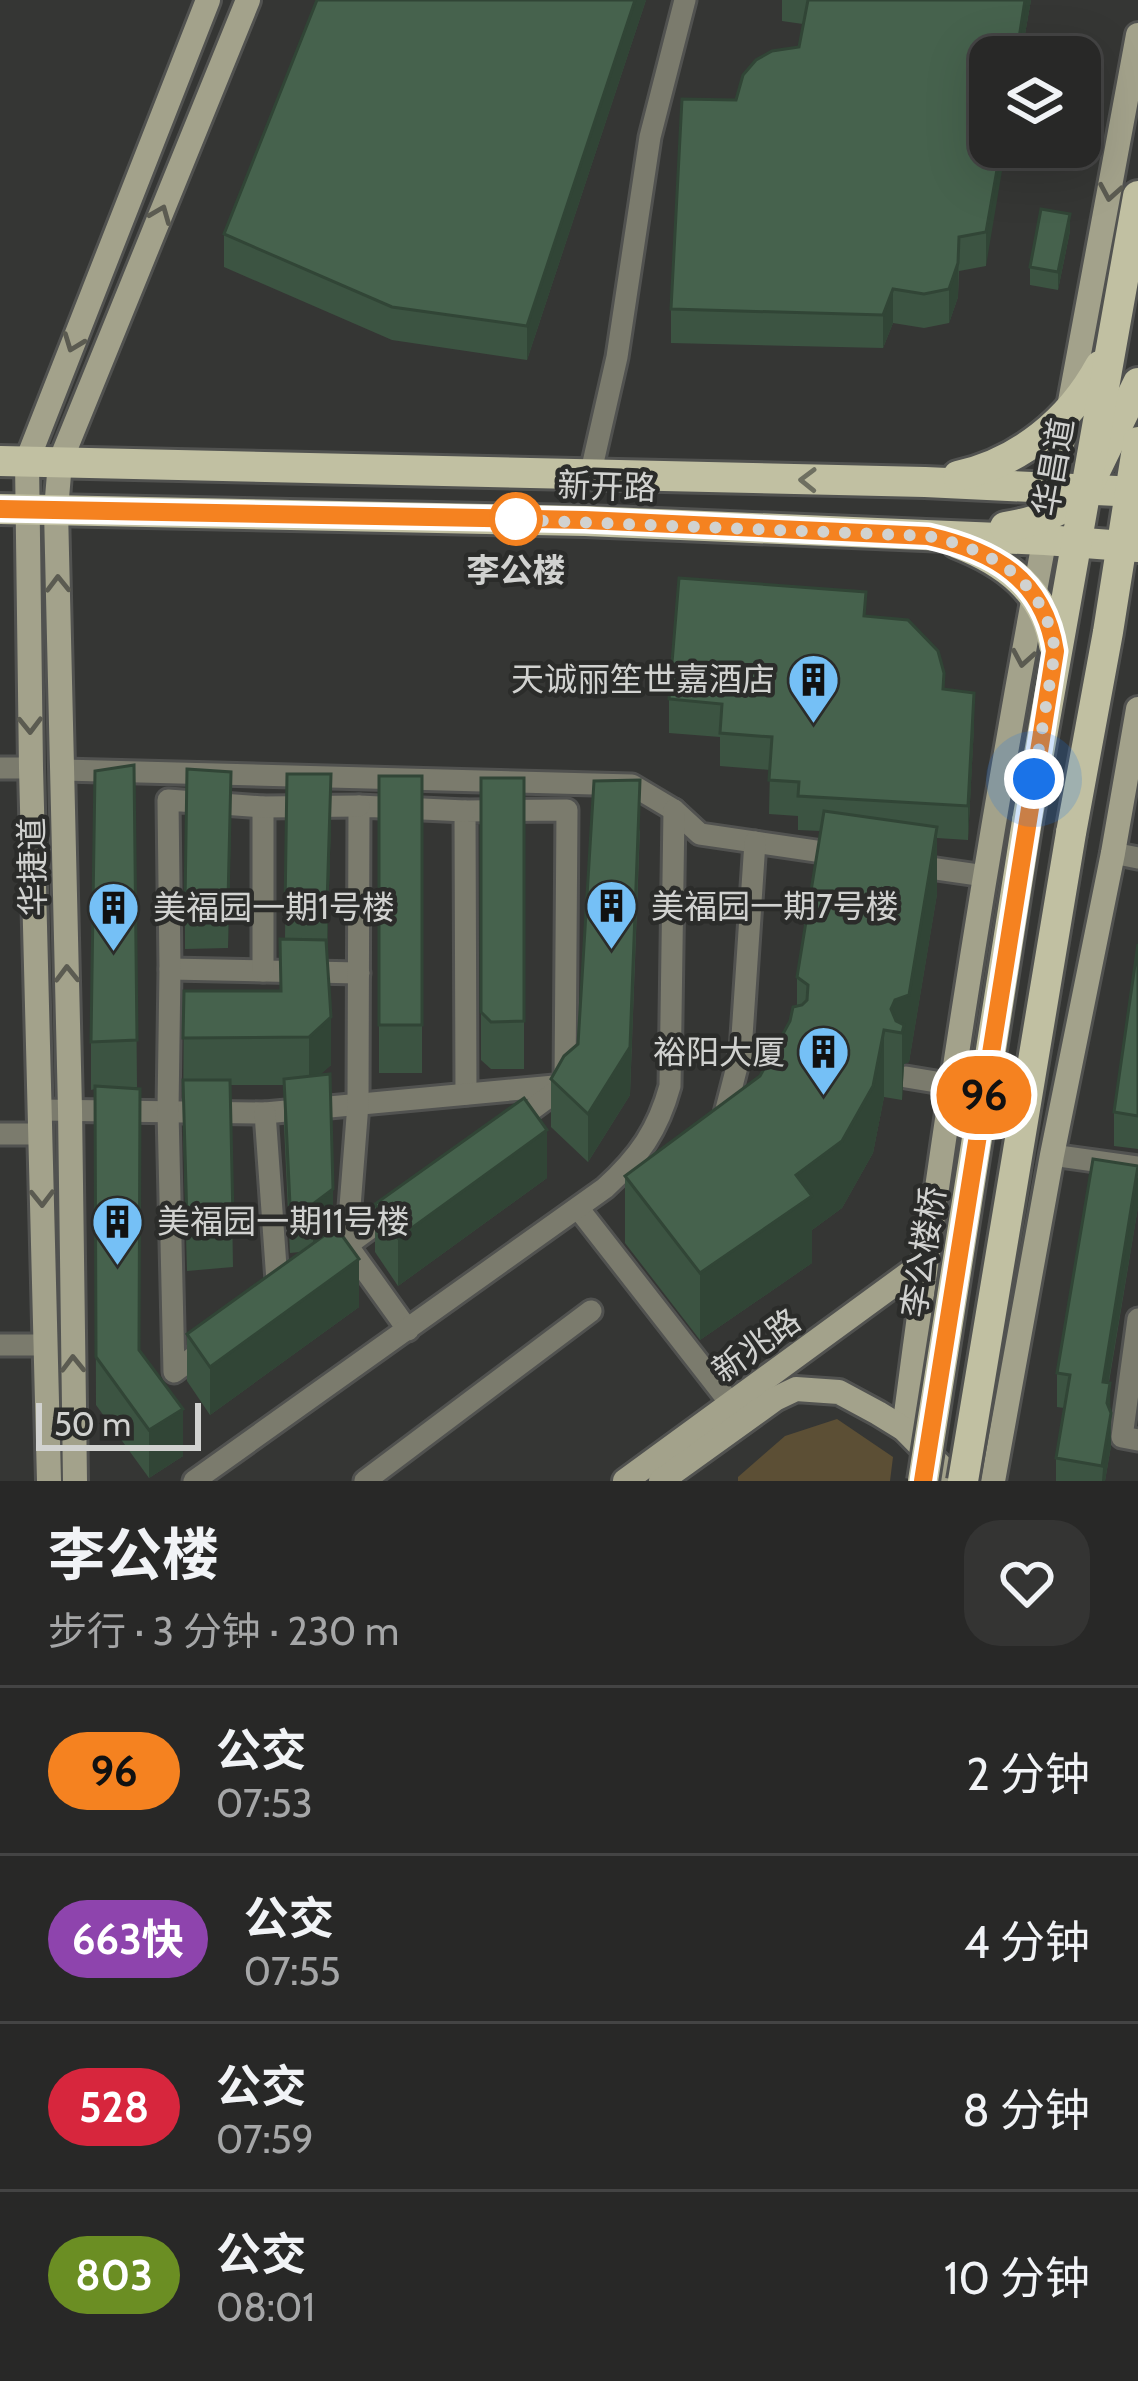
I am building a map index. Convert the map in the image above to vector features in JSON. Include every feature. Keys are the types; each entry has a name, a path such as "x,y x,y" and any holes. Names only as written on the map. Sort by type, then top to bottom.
{"main road":[{"name":"华昌道","path":"1027,821 1055,651 1059,525 1111,344 1138,196"},
{"path":"925,482 975,472 1035,443 1071,409 1111,344"},
{"path":"1059,525 1138,383"},
{"path":"959,1481 1070,833 1103,658 1131,550 1138,442"},
{"name":"新开路","path":"14,461 925,482"},
{"path":"925,482 999,500 1059,525 1092,592 1103,658"},
{"name":"新开路","path":"27,510 585,520 928,536 1059,525 1134,492"},
{"name":"新开路","path":"1059,525 1131,550"},
{"path":"928,536 986,555 1017,576 1050,623 1055,651"},
{"path":"1055,651 1092,592 1131,550"},
{"path":"1103,658 1138,599"},
{"name":"李公楼桥","path":"923,1481 1027,821"}],"street":[{"name":"华捷道","path":"75,1481 62,770 27,510 14,461 208,0"},
{"name":"华捷道","path":"49,1481 27,510 60,462 248,0"},
{"path":"590,476 617,357 650,136 686,0"},
{"path":"904,1429 985,876 1034,594 1059,525 1071,409 1138,35"},
{"path":"993,1481 1052,1155 1125,856 1138,709"},
{"path":"0,768 31,768"},
{"path":"62,770 632,785 674,810 700,834 985,876"},
{"path":"226,1334 173,1372 168,800 263,807 567,810 565,1085"},
{"path":"359,806 358,1105 346,1245 408,1330"},
{"path":"262,971 263,807"},
{"path":"194,1481 578,1208 630,1180 662,1115 670,1086 674,810"},
{"path":"465,811 466,1094"},
{"path":"707,1145 722,1126 741,1051 754,842"},
{"path":"170,969 359,974"},
{"path":"741,1051 795,1059"},
{"path":"906,1077 954,1085"},
{"path":"0,1134 70,1109 265,1113 565,1085"},
{"path":"492,1138 565,1085"},
{"path":"265,1113 286,1289 419,1192"},
{"path":"1052,1155 1138,1167"},
{"path":"578,1208 731,1404"},
{"path":"926,1261 1029,1282"},
{"name":"新兆路","path":"625,1481 926,1261"},
{"path":"368,1480 591,1311"},
{"path":"1138,1318 1122,1437 1138,1440"},
{"path":"0,1346 46,1345"},
{"name":"新兆路","path":"661,1481 796,1389 839,1392 904,1429 959,1481"}],"shaded area":[{"path":"837,1419 893,1457 890,1481 738,1481 785,1436"}],"building":[{"path":"317,0 635,0 527,326 392,307 224,234"},
{"path":"808,0 1025,0 1019,36 969,36 969,168 997,168 986,232 959,237 958,263 949,289 924,294 893,289 883,315 671,309 682,99 736,100 743,75 756,60 772,51 799,47"},
{"path":"1041,209 1070,214 1058,272 1030,267"},
{"name":"天诚丽笙世嘉酒店","path":"679,578 866,592 864,616 908,620 938,651 943,689 974,693 968,806 798,796 799,782 769,780 772,737 720,733 722,704 669,699"},
{"name":"美福园一期1号楼","path":"134,765 137,1040 91,1042 95,771"},
{"path":"187,769 231,772 228,901 185,902"},
{"path":"287,774 331,774 324,910 285,909"},
{"path":"379,776 422,776 422,1025 379,1025"},
{"path":"481,778 524,778 524,1021 491,1022 481,1012"},
{"name":"美福园一期7号楼","path":"640,780 630,1047 588,1114 551,1079 564,1056 578,1044 594,781"},
{"path":"824,811 937,827 909,995 895,1000 891,1009 896,1021 904,1025 902,1033 884,1030 873,1086 842,1141 796,1175 812,1196 700,1273 625,1176 760,1076 793,1007 807,1000 808,985 797,977"},
{"path":"280,939 326,940 331,1017 309,1037 183,1038 184,991 281,991"},
{"path":"1138,944 1138,1116 1114,1112"},
{"path":"330,1074 333,1189 313,1204 290,1205 284,1079"},
{"path":"183,1080 230,1080 233,1220 187,1223"},
{"name":"美福园一期11号楼","path":"95,1086 140,1089 139,1350 183,1409 149,1430 96,1357"},
{"path":"524,1098 547,1130 398,1238 375,1204"},
{"path":"1093,1159 1138,1166 1103,1382 1110,1383 1107,1403 1111,1413 1102,1466 1056,1458 1070,1375 1057,1373"},
{"path":"336,1227 359,1259 210,1367 187,1334"}],"bus line":[{"name":"96","path":"0,509 585,520 928,536 986,555 1027,586 1045,610 1055,651 923,1481"}],"place":[{"name":"李公楼","path":"516,519"},
{"name":"天诚丽笙世嘉酒店","path":"814,725"},
{"name":"美福园一期7号楼","path":"612,952"},
{"name":"美福园一期1号楼","path":"114,953"},
{"name":"裕阳大厦","path":"824,1098"},
{"name":"美福园一期11号楼","path":"118,1267"}],"route":[{"path":"516,519 497,519 928,536 986,555 1034,594 1053,636 1055,651 1034,779"}]}
